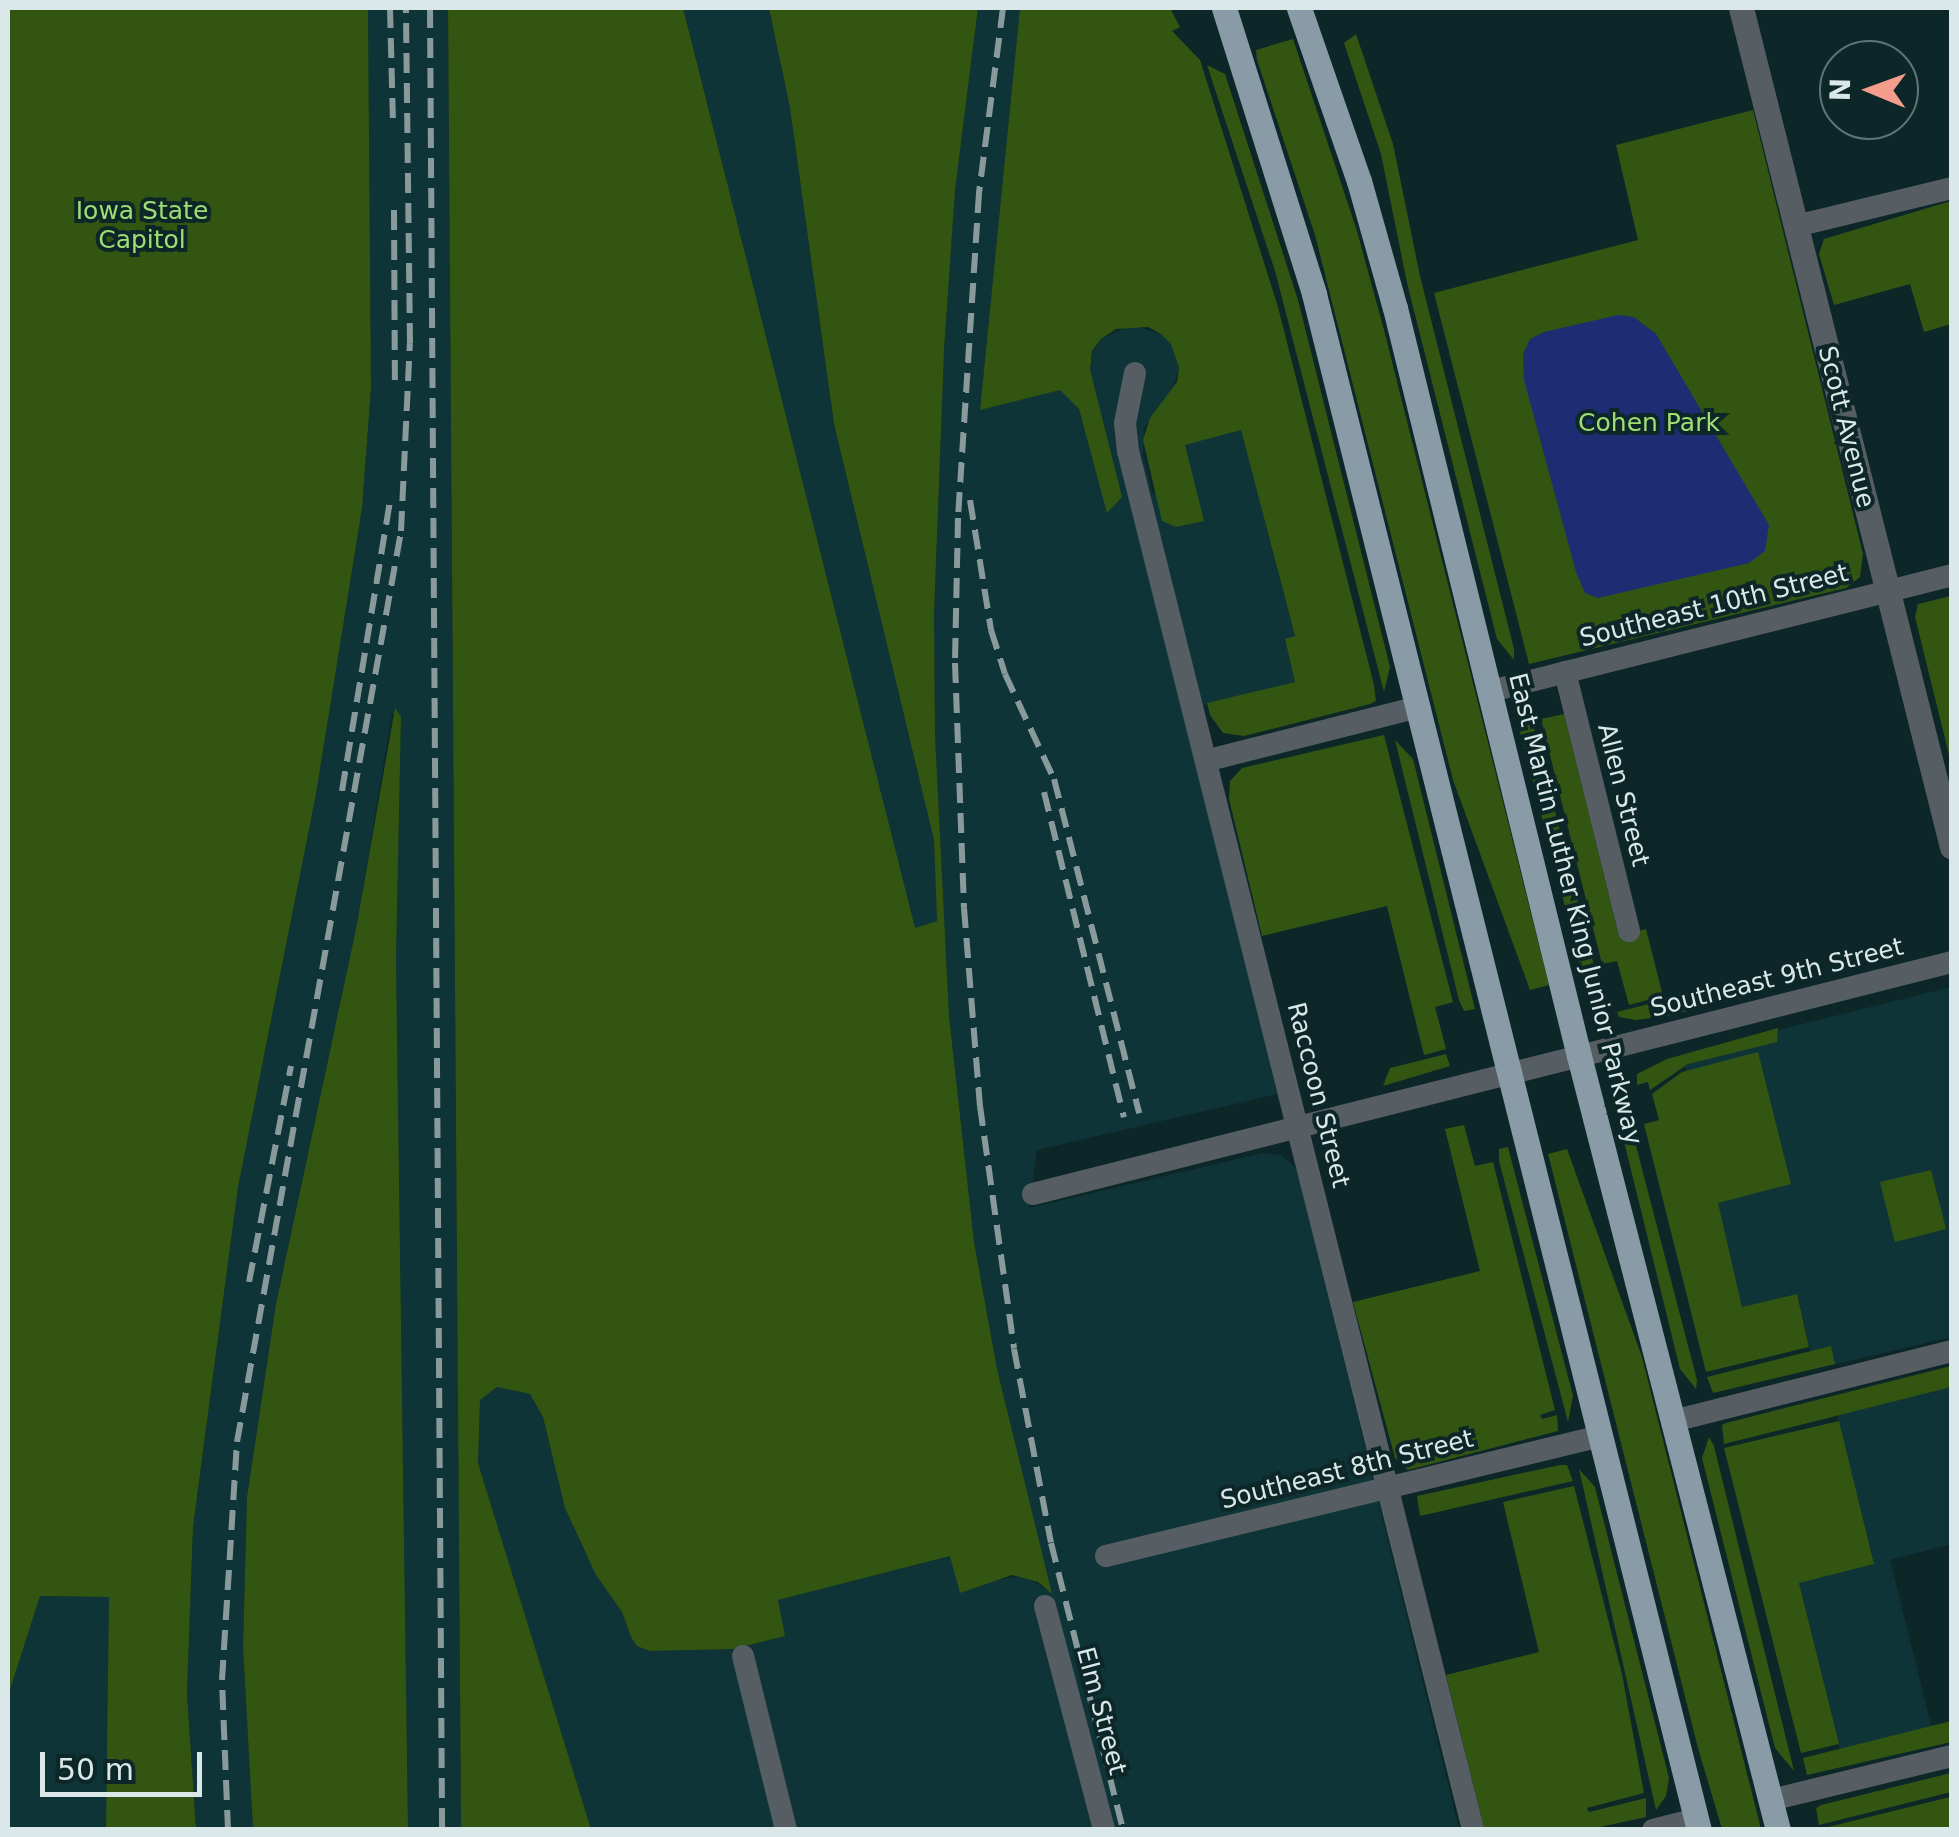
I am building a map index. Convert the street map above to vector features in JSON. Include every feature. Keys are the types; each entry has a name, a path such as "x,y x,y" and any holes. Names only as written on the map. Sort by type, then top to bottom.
{"main road":[{"path":"1224,8 1314,294 1698,1824"},
{"name":"East Martin Luther King Junior Parkway","path":"1300,8 1359,182 1395,308 1579,1056 1778,1830"}],"street":[{"name":"Scott Avenue","path":"1741,8 1952,846"},
{"path":"1796,226 1952,188"},
{"name":"Raccoon Street","path":"1135,372 1125,423 1128,451 1209,760 1473,1830"},
{"name":"Southeast 10th Street","path":"1490,691 1952,574"},
{"name":"Allen Street","path":"1564,672 1628,931"},
{"path":"1209,760 1418,708"},
{"name":"Southeast 9th Street","path":"1034,1194 1952,962"},
{"path":"1673,1421 1952,1351"},
{"name":"Southeast 8th Street","path":"1106,1556 1601,1436"},
{"name":"Elm Street","path":"1045,1606 1104,1830"},
{"path":"742,1656 786,1830"},
{"path":"1771,1800 1952,1756"},
{"path":"1653,1830 1698,1824"}],"shaded area":[{"path":"368,8 448,8 461,1829 408,1828 396,960 401,717 392,714 356,929 276,1304 247,1497 243,1647 253,1829 196,1830 187,1693 193,1527 238,1187 316,794 362,507 371,388"},
{"path":"683,8 769,8 790,108 834,424 934,840 937,921 914,929"},
{"path":"978,8 1020,8 980,410 1060,390 1079,409 1108,512 1090,370 1093,351 1101,339 1132,325 1161,334 1171,344 1179,368 1170,396 1144,428 1143,455 1153,495 1185,445 1241,430 1295,637 1285,640 1296,682 1183,710 1277,1094 1037,1150 1029,1208 1263,1153 1281,1155 1296,1168 1459,1829 591,1829 478,1463 480,1399 498,1387 530,1394 543,1417 565,1508 596,1575 622,1612 631,1637 650,1651 734,1649 785,1636 777,1600 951,1556 992,1580 1025,1576 1050,1592 997,1369 974,1242 949,1016 935,734 934,615 944,351 955,190"},
{"path":"1618,315 1634,317 1656,334 1769,525 1765,551 1749,563 1598,598 1585,593 1576,572 1524,380 1523,354 1530,339 1544,332"},
{"path":"1951,987 1951,1337 1815,1369 1797,1294 1742,1307 1682,1054"},
{"path":"1951,1366 1951,1544 1890,1560 1936,1745 1844,1767 1799,1583 1874,1563 1837,1416"},
{"path":"40,1596 110,1597 106,1829 8,1830 8,1696"}],"green space":[{"name":"Iowa State Capitol","path":"8,8 368,8 371,388 362,508 316,794 238,1187 193,1527 187,1693 196,1829 106,1829 109,1597 40,1596 8,1696"},
{"path":"448,8 683,8 915,928 937,921 934,840 834,424 790,108 769,8 978,8 955,190 944,351 934,615 935,734 949,1016 974,1242 997,1369 1052,1594 1038,1582 1012,1575 960,1593 950,1556 778,1600 785,1636 734,1649 650,1651 637,1646 622,1612 596,1575 565,1508 543,1417 530,1394 497,1387 480,1400 478,1463 591,1829 461,1829"},
{"path":"1020,8 1170,8 1180,27 1172,31 1200,60 1278,307 1376,701 1244,736 1223,733 1210,715 1207,703 1295,682 1285,639 1295,636 1241,430 1185,445 1204,521 1176,527 1162,521 1143,440 1150,418 1177,382 1179,368 1171,344 1161,334 1148,327 1116,329 1092,351 1090,370 1122,497 1107,513 1079,409 1060,390 980,410"},
{"path":"1356,34 1393,144 1420,276 1514,660 1497,639 1407,283 1381,154 1344,43"},
{"path":"1293,39 1357,231 1384,330 1549,985 1530,990 1453,780 1315,235 1257,60 1256,50"},
{"path":"1207,65 1225,74 1298,300 1390,667 1384,692 1275,271"},
{"name":"Cohen Park","path":"1753,110 1863,554 1860,577 1846,588 1529,664 1434,293 1638,240 1616,145"},
{"path":"1951,201 1951,324 1924,332 1910,284 1834,305 1819,254 1824,239"},
{"path":"1952,596 1951,763 1915,617 1918,604"},
{"path":"1525,707 1531,716 1594,966 1594,978 1584,981 1520,732"},
{"path":"395,708 401,717 396,960 408,1829 253,1829 243,1647 247,1497 276,1304 356,929"},
{"path":"1564,714 1619,936 1646,929 1663,996 1629,1005 1617,961 1602,964 1541,719"},
{"path":"1384,735 1453,1002 1435,1007 1446,1049 1424,1055 1387,906 1262,936 1229,799 1230,781 1242,768"},
{"path":"1395,740 1413,759 1475,1009 1464,1011 1459,1000"},
{"path":"1757,977 1758,994 1636,1020 1619,1017 1617,1012"},
{"path":"1778,1028 1777,1042 1688,1064 1650,1090 1648,1082 1637,1085 1637,1074 1667,1059"},
{"path":"1758,1052 1791,1184 1718,1203 1742,1307 1797,1294 1809,1347 1706,1372 1644,1124 1659,1120 1652,1094 1682,1072"},
{"path":"1446,1054 1450,1066 1383,1086 1390,1068"},
{"path":"1628,1115 1697,1380 1696,1389 1680,1369 1618,1117"},
{"path":"1464,1125 1475,1166 1493,1162 1555,1410 1540,1415 1542,1419 1557,1415 1558,1431 1408,1470 1395,1458 1353,1302 1480,1271 1445,1129"},
{"path":"1508,1147 1573,1396 1568,1422 1499,1161 1499,1149"},
{"path":"1567,1149 1642,1357 1761,1829 1722,1829 1698,1748 1548,1154"},
{"path":"1931,1170 1946,1229 1895,1242 1880,1182"},
{"path":"1831,1346 1835,1364 1713,1393 1707,1377"},
{"path":"1951,1366 1951,1387 1724,1444 1722,1425 1726,1423"},
{"path":"1839,1421 1874,1564 1799,1583 1839,1744 1801,1753 1724,1448"},
{"path":"1709,1437 1794,1771 1775,1748 1702,1458"},
{"path":"1567,1465 1573,1481 1420,1516 1417,1496"},
{"path":"1579,1469 1595,1487 1669,1778 1666,1796 1656,1810"},
{"path":"1574,1486 1622,1674 1644,1793 1587,1808 1589,1812 1646,1798 1646,1817 1591,1829 1484,1829 1446,1675 1539,1652 1503,1502"},
{"path":"1951,1721 1951,1742 1807,1775 1803,1758"},
{"path":"1951,1773 1951,1792 1819,1825 1816,1808 1821,1805"},
{"path":"1950,1797 1951,1829 1820,1829"}],"railway":[{"path":"390,8 393,120"},
{"path":"228,1830 222,1680 237,1442 401,531 410,343 406,8"},
{"path":"430,8 442,1830"},
{"path":"1003,8 979,193 958,518 955,663 964,908 980,1106 1014,1349 1051,1543 1123,1830"},
{"path":"394,210 395,385"},
{"path":"342,791 390,500"},
{"path":"970,500 991,630 1005,674 1054,779 1139,1113"},
{"path":"1044,792 1124,1117"},
{"path":"249,1282 291,1066"}]}
